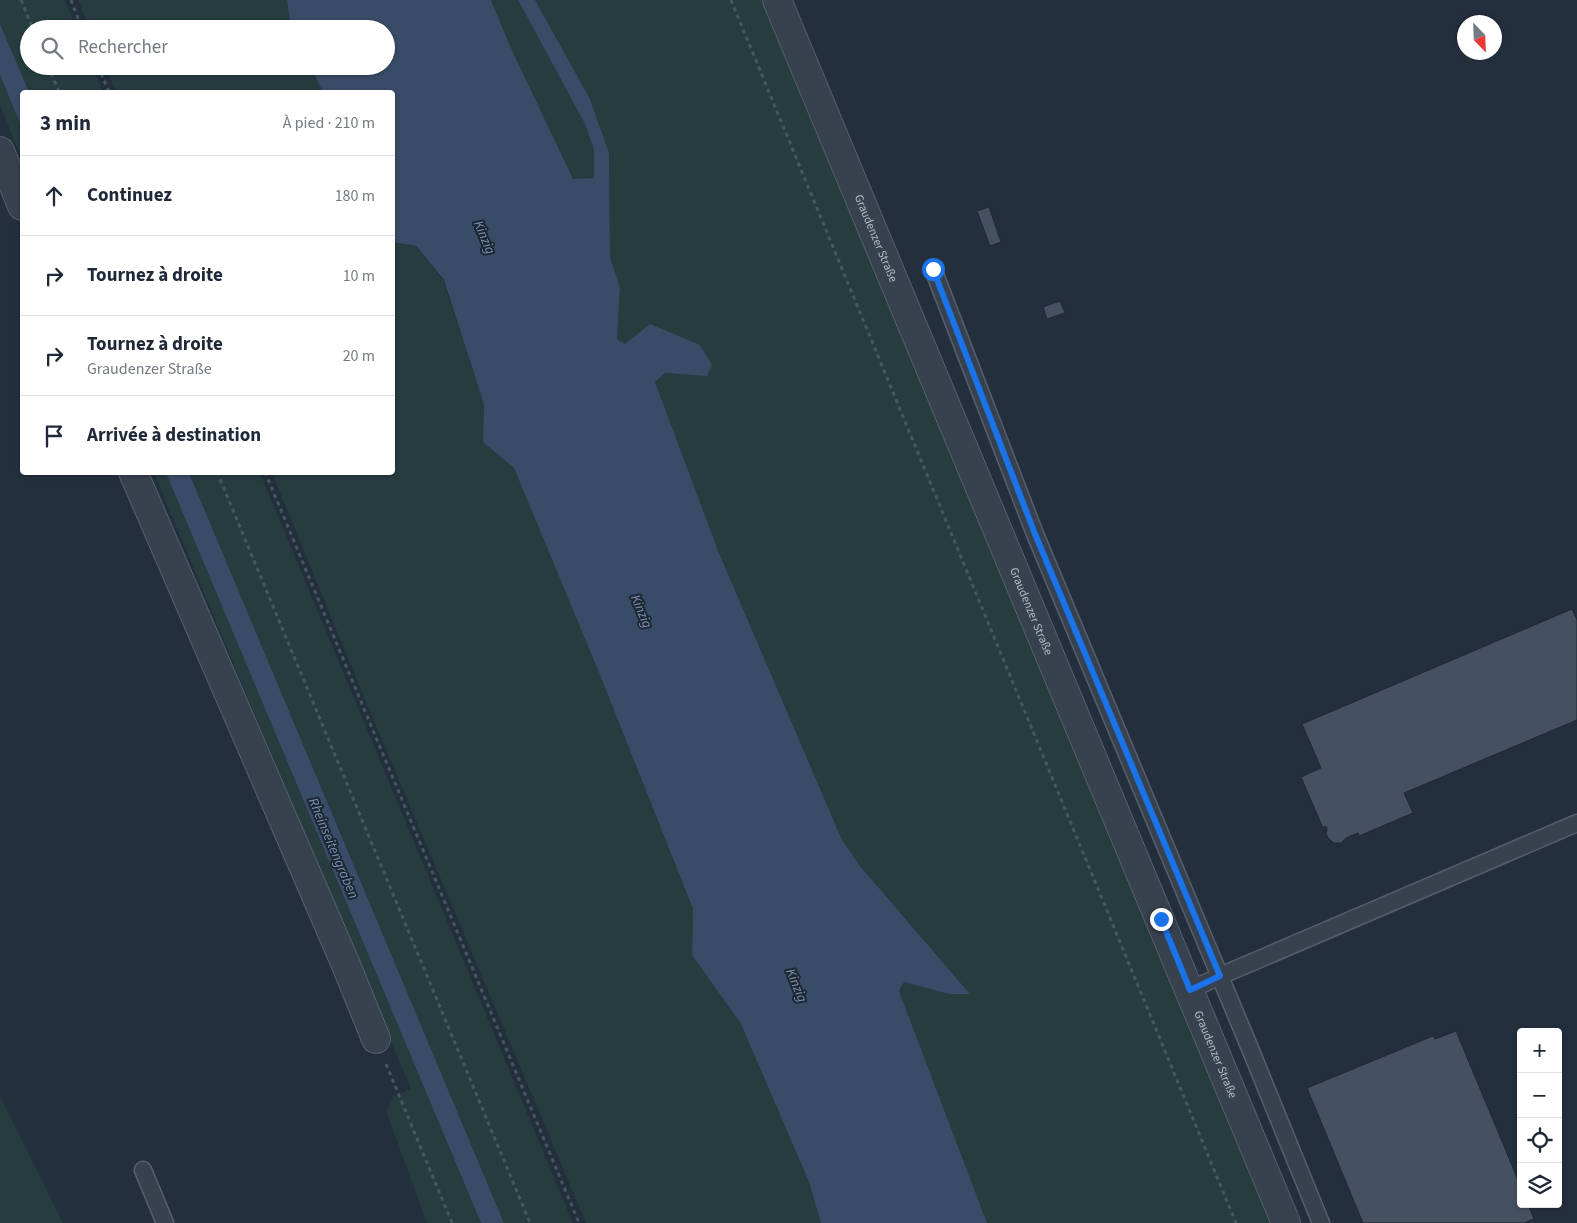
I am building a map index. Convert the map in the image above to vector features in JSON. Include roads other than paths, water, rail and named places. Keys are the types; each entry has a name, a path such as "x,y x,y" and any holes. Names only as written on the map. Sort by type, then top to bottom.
{"street":[{"name":"Graudenzer Straße","path":"777,0 1286,1223"},
{"path":"0,151 20,201"},
{"path":"134,475 346,965 376,1039"}],"lane":[{"path":"933,269 1035,534 1321,1223"},
{"path":"1190,990 1577,823"},
{"path":"143,1170 165,1223"}],"water":[{"name":"Kinzig","path":"287,0 491,0 510,46 573,179 594,178 594,150 585,124 518,0 535,0 590,99 609,153 610,257 620,287 617,339 625,344 650,324 700,345 712,365 707,376 665,373 655,382 719,553 842,840 860,866 970,994 949,994 904,982 899,991 987,1223 821,1223 809,1182 741,1024 692,955 693,909 600,675 514,468 483,442 484,405 444,280 416,246 395,242 395,90 322,90 314,75 395,75 395,20 290,20"},
{"path":"0,24 20,75 22,75 28,90 20,90 20,123 0,75"},
{"name":"Rheinseitengraben","path":"167,475 190,475 504,1223 481,1223"}]}
